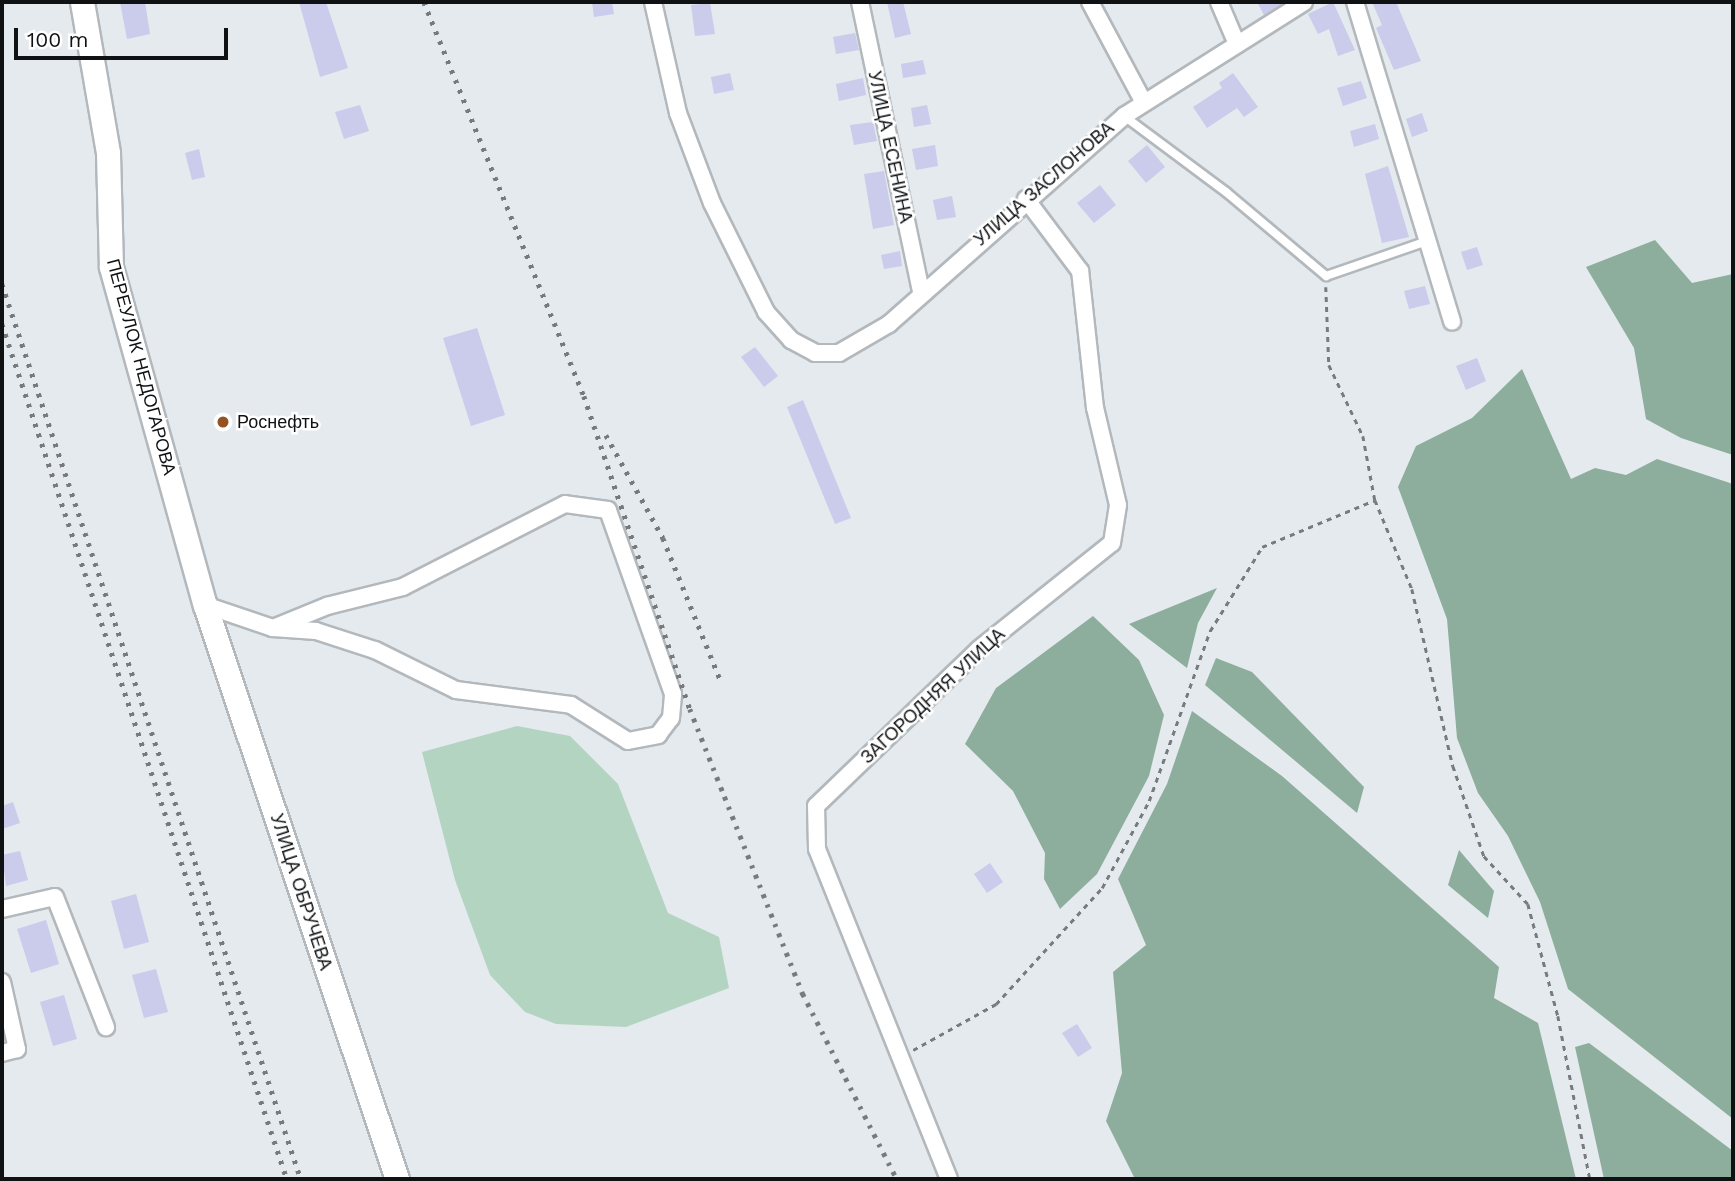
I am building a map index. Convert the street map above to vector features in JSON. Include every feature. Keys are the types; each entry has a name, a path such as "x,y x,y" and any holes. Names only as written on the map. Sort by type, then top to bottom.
{"street":[{"name":"ПЕРЕУЛОК НЕДОГАРОВА","path":"82,2 108,153 111,267 205,605"},
{"name":"УЛИЦА ЗАСЛОНОВА","path":"653,2 678,113 712,203 766,312 791,340 815,353 839,353 889,324 1026,199 1143,101 1304,2"},
{"name":"УЛИЦА ЕСЕНИНА","path":"860,2 921,292"},
{"path":"1090,2 1143,101"},
{"path":"1219,2 1237,44"},
{"path":"1354,2 1424,242 1452,322"},
{"name":"ЗАГОРОДНЯЯ УЛИЦА","path":"949,1179 817,849 817,806 979,649 1112,543 1118,505 1095,408 1080,271 1026,199"},
{"path":"205,605 273,628 316,631 375,650 456,690 571,705 628,741 657,735 671,718 673,694 608,510 565,504 403,587 327,606 273,628"},
{"name":"УЛИЦА ОБРУЧЕВА","path":"205,605 397,1179"},
{"path":"2,909 55,897 106,1027"},
{"path":"2,982 17,1049 2,1053"}],"lane":[{"path":"1124,116 1226,192 1326,276 1424,242"}],"path":[{"path":"1326,276 1329,365 1363,436 1375,500 1412,589 1453,766 1484,856 1528,904 1558,1016 1590,1179"},
{"path":"901,1057 996,1004 1102,888 1149,801 1210,631 1262,547 1375,500"}],"green space":[{"path":"1655,240 1692,283 1733,274 1733,455 1681,438 1646,419 1634,348 1586,267"},
{"path":"1522,369 1571,479 1595,468 1626,475 1657,459 1733,484 1733,1119 1568,989 1540,902 1508,836 1478,793 1457,738 1447,619 1398,487 1416,446 1472,418"},
{"path":"1217,588 1198,623 1187,668 1129,624"},
{"path":"1093,616 1139,660 1164,715 1149,776 1097,874 1060,909 1044,879 1045,853 1013,791 965,744 996,688"},
{"path":"1216,658 1252,672 1364,787 1357,813 1205,685"},
{"path":"1192,711 1282,776 1499,967 1494,998 1538,1023 1576,1179 1135,1179 1106,1121 1122,1073 1113,972 1146,945 1118,879 1167,784"},
{"path":"517,726 570,736 618,784 668,913 719,937 729,988 626,1027 556,1024 525,1012 490,975 455,880 422,752"},
{"path":"1459,850 1494,891 1488,918 1448,885"},
{"path":"1589,1043 1733,1151 1733,1179 1604,1179 1575,1047"}],"building":[{"path":"120,2 145,2 150,34 127,39"},
{"path":"299,2 326,2 348,68 320,77"},
{"path":"592,2 612,2 614,14 594,17"},
{"path":"887,2 903,2 911,34 895,38"},
{"path":"1257,2 1285,2 1264,15"},
{"path":"1333,2 1355,50 1338,56 1329,29 1318,34 1308,14"},
{"path":"1372,2 1396,2 1421,61 1394,70 1376,28 1382,25"},
{"path":"710,3 715,34 695,36 691,5"},
{"path":"855,33 859,50 836,54 833,37"},
{"path":"923,60 926,74 903,78 901,64"},
{"path":"730,73 734,90 714,94 711,77"},
{"path":"1233,73 1258,107 1244,117 1237,108 1207,128 1193,107 1222,88 1219,83"},
{"path":"863,78 866,95 839,101 836,84"},
{"path":"1361,81 1367,98 1343,106 1337,88"},
{"path":"360,105 369,131 344,139 335,112"},
{"path":"927,105 931,124 914,127 911,108"},
{"path":"1422,113 1428,131 1412,137 1406,119"},
{"path":"873,122 877,141 854,145 850,125"},
{"path":"1375,124 1379,139 1354,147 1350,131"},
{"path":"935,145 938,166 916,170 912,149"},
{"path":"1147,145 1165,167 1146,183 1128,161"},
{"path":"199,149 205,177 192,180 185,153"},
{"path":"1388,166 1409,237 1382,243 1365,174"},
{"path":"884,171 894,225 873,229 864,174"},
{"path":"1100,185 1116,205 1094,223 1077,203"},
{"path":"952,196 956,217 937,220 933,200"},
{"path":"1477,247 1483,265 1467,270 1461,252"},
{"path":"900,251 902,266 884,269 881,255"},
{"path":"1425,286 1430,304 1409,309 1404,291"},
{"path":"477,328 505,415 471,426 443,338"},
{"path":"755,347 778,376 764,387 741,357"},
{"path":"1477,358 1486,381 1466,390 1456,366"},
{"path":"803,400 851,518 835,524 787,407"},
{"path":"13,802 20,823 2,829 2,806"},
{"path":"20,851 28,880 6,886 2,855"},
{"path":"990,863 1003,882 987,893 974,874"},
{"path":"136,894 149,942 124,949 111,901"},
{"path":"46,920 59,964 31,973 17,929"},
{"path":"156,969 168,1012 144,1018 132,975"},
{"path":"64,995 77,1039 53,1046 40,1002"},
{"path":"1077,1024 1092,1048 1078,1057 1062,1033"}],"railway":[{"path":"424,2 584,396 690,709 803,994 897,1179"},
{"path":"2,284 301,1179"},
{"path":"2,324 287,1179"},
{"path":"606,435 663,538 722,684"}],"place":[{"name":"Роснефть","path":"223,422"}]}
